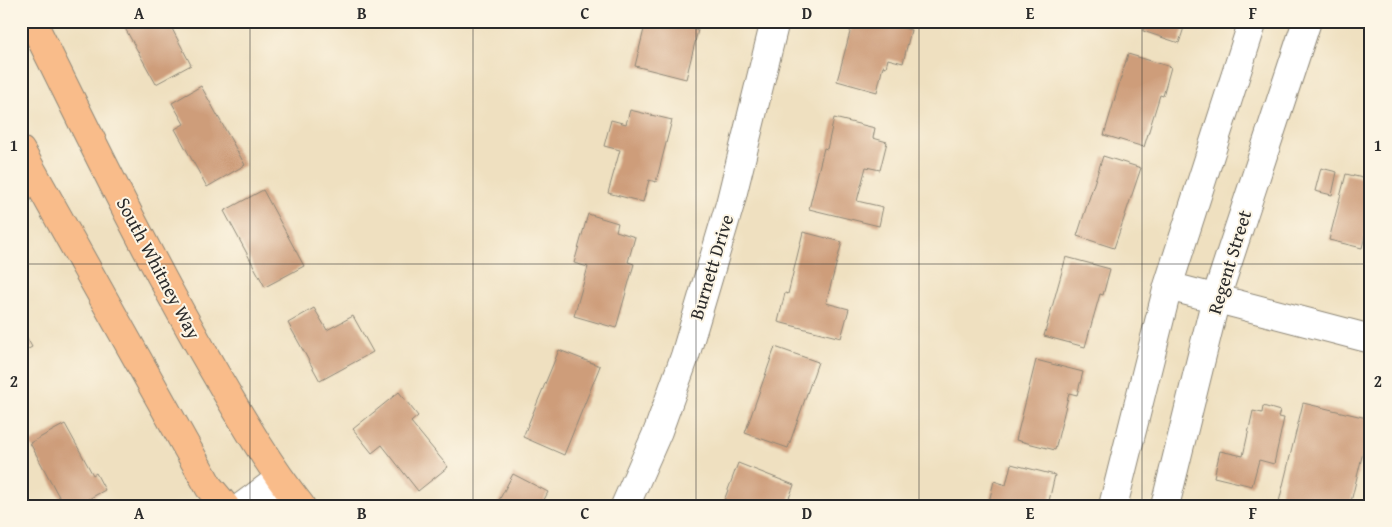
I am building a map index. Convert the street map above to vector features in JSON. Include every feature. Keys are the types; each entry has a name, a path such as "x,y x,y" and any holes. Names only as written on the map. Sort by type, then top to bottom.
{"main road":[{"name":"South Whitney Way","path":"32,21 180,313 279,479 301,506"},
{"path":"21,150 209,488 225,506"}],"street":[{"name":"Burnett Drive","path":"625,506 658,431 685,356 730,204 775,21"},
{"path":"1113,506 1168,286 1253,21"},
{"name":"Regent Street","path":"1165,506 1216,298 1307,21"},
{"path":"1168,286 1371,339"},
{"path":"243,506 279,479"}],"building":[{"path":"121,21 168,21 191,65 156,84"},
{"path":"646,21 690,21 688,27 698,30 686,79 635,66"},
{"path":"853,21 877,21 911,30 903,63 888,59 886,67 883,66 877,92 837,81"},
{"path":"1146,21 1186,21 1179,43 1143,31"},
{"path":"1128,54 1171,67 1163,96 1160,95 1144,147 1104,135"},
{"path":"201,86 245,165 207,187 175,129 184,124 172,103"},
{"path":"630,110 672,120 656,182 649,180 643,202 608,193 620,150 604,146 611,120 626,124"},
{"path":"834,118 875,128 873,138 887,142 880,170 866,167 857,201 883,207 879,226 809,209 824,148 827,149"},
{"path":"1103,156 1141,168 1114,248 1077,236"},
{"path":"1321,168 1337,172 1332,195 1315,191"},
{"path":"1346,174 1371,180 1371,212 1362,248 1329,240"},
{"path":"263,190 304,266 265,287 224,211"},
{"path":"588,214 618,223 616,231 635,237 628,262 634,264 616,328 574,316 588,267 574,263"},
{"path":"803,232 842,242 826,303 849,309 841,338 778,322 785,293 788,294"},
{"path":"1066,257 1110,269 1103,295 1100,294 1085,347 1044,336"},
{"path":"314,308 327,330 353,316 373,352 320,381 288,323"},
{"path":"21,327 32,347 21,353"},
{"path":"775,347 818,362 788,448 745,433"},
{"path":"559,350 600,366 564,455 523,437"},
{"path":"1036,360 1083,372 1077,395 1069,393 1055,450 1016,440"},
{"path":"399,392 418,416 411,422 448,467 418,491 382,445 372,453 353,429"},
{"path":"1303,403 1371,419 1350,506 1278,506"},
{"path":"1263,406 1280,411 1278,417 1284,418 1274,464 1259,460 1252,486 1214,477 1220,451 1243,456 1253,411 1262,413"},
{"path":"65,424 93,475 96,473 105,490 76,506 64,506 30,443"},
{"path":"738,463 794,485 786,506 722,506"},
{"path":"1011,464 1055,475 1049,501 1046,500 1045,506 988,506 994,481 1006,485"},
{"path":"513,474 548,492 541,506 496,506"}]}
